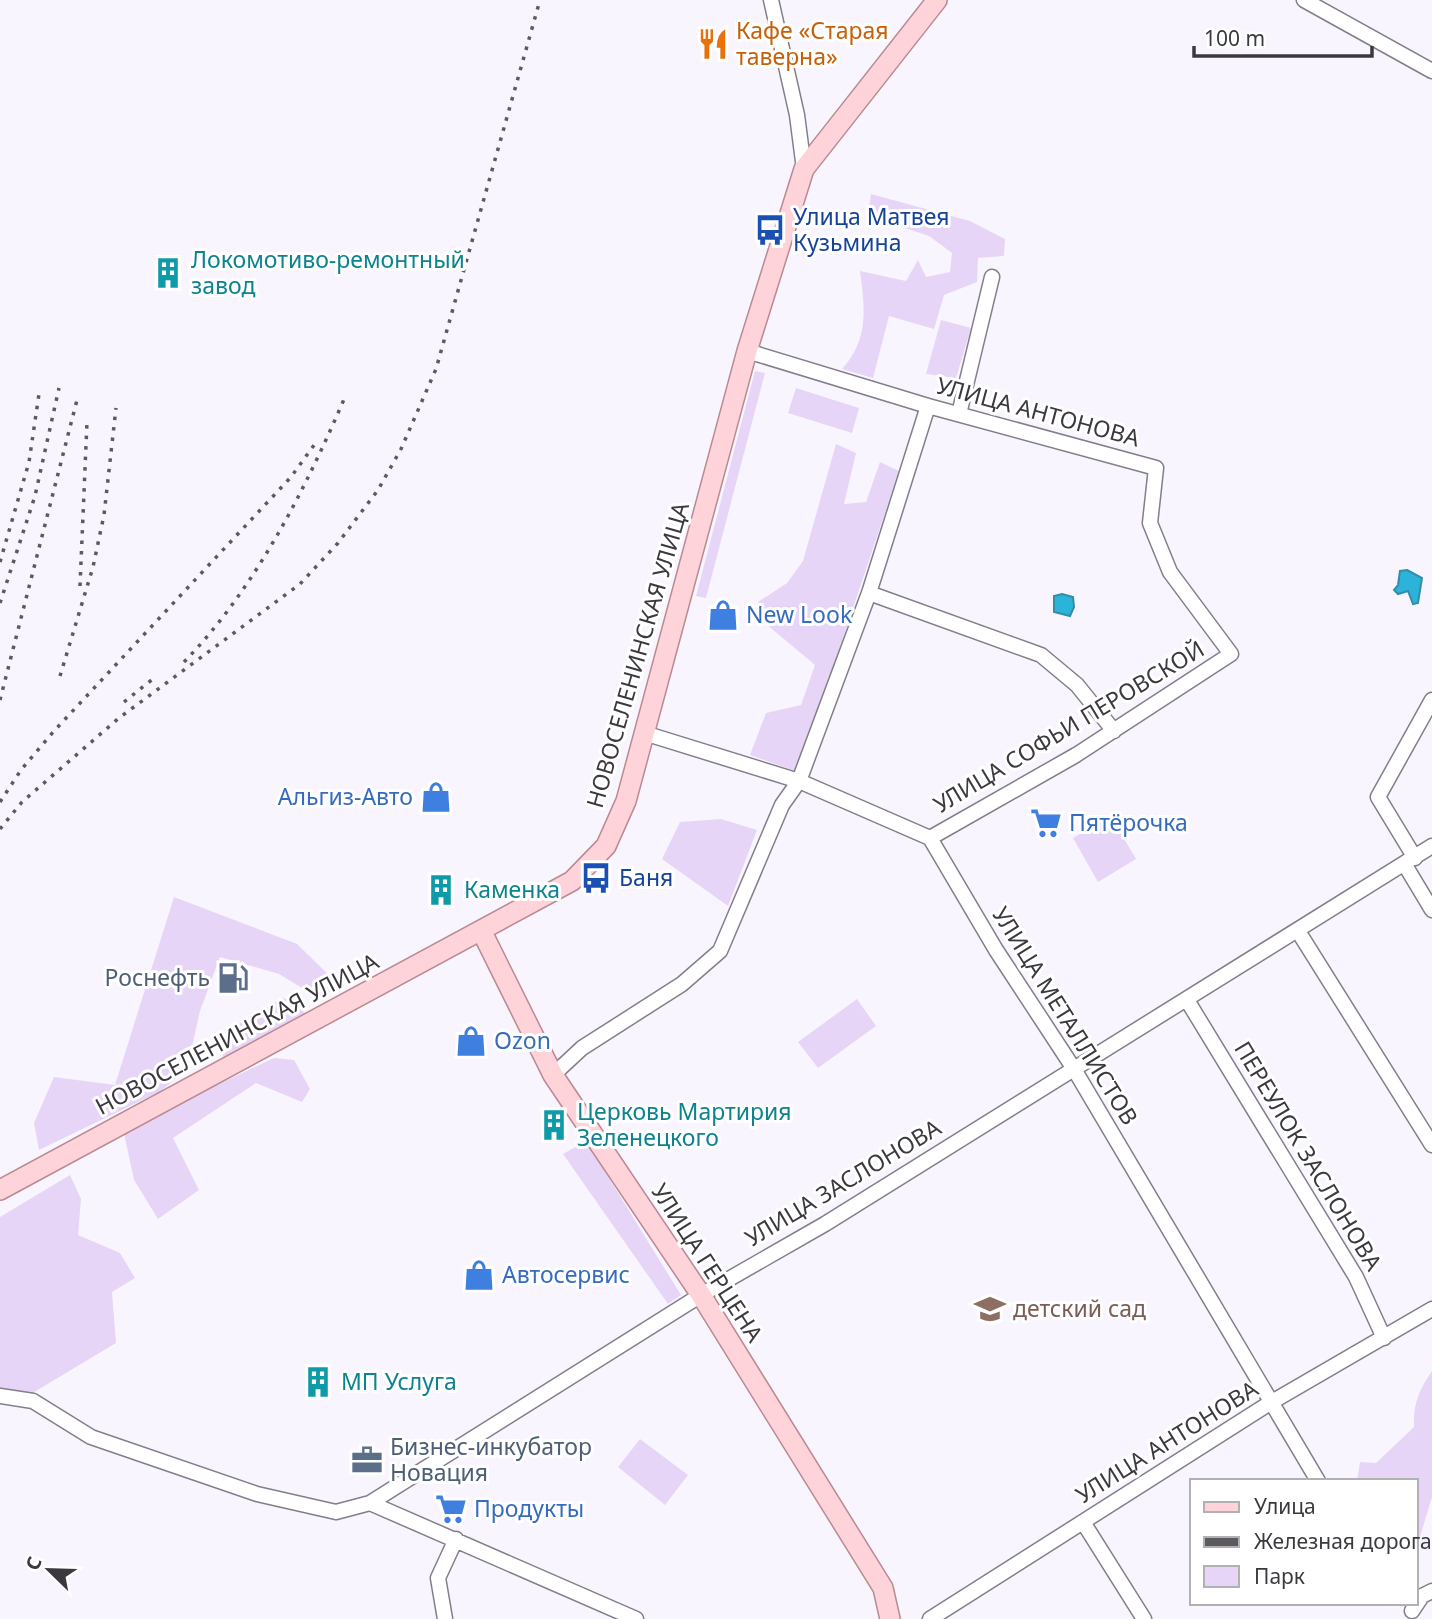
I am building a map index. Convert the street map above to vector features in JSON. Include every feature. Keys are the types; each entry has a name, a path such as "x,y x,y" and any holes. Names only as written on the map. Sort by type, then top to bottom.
{"main road":[{"path":"804,169 937,0"},
{"name":"НОВОСЕЛЕНИНСКАЯ УЛИЦА","path":"0,1189 482,932 572,881 606,846 626,801 747,351 804,169"},
{"name":"УЛИЦА ГЕРЦЕНА","path":"482,932 553,1075 701,1295 883,1588 890,1619"}],"street":[{"path":"771,0 797,115 804,169"},
{"path":"1304,0 1432,71"},
{"path":"959,414 992,277"},
{"name":"УЛИЦА АНТОНОВА","path":"747,351 959,414 1156,468 1150,523 1170,572 1231,654"},
{"path":"553,1075 582,1048 682,984 720,951 782,805 799,781 869,593 928,405"},
{"path":"869,593 1041,655 1077,685 1114,731"},
{"name":"УЛИЦА СОФЬИ ПЕРОВСКОЙ","path":"930,838 1114,731 1231,654"},
{"path":"1432,700 1378,797 1432,910"},
{"path":"644,733 799,781 930,838"},
{"name":"УЛИЦА МЕТАЛЛИСТОВ","path":"930,838 996,950 1074,1069 1317,1479"},
{"name":"УЛИЦА ЗАСЛОНОВА","path":"0,1396 33,1401 90,1437 257,1494 336,1512 370,1503 701,1295 825,1224 1432,846"},
{"path":"1298,931 1432,1145"},
{"name":"ПЕРЕУЛОК ЗАСЛОНОВА","path":"1187,1000 1356,1277 1384,1338"},
{"name":"УЛИЦА АНТОНОВА","path":"930,1619 1270,1403 1432,1309"},
{"path":"370,1503 636,1619"},
{"path":"1083,1522 1144,1619"},
{"path":"445,1619 438,1578 456,1539"},
{"path":"1418,1601 1432,1591"}],"green space":[{"path":"871,194 970,221 1005,239 1004,256 978,258 977,282 944,295 934,329 889,316 873,378 842,369 851,358 861,335 864,311 860,271 906,281 918,260 926,277 950,272 952,253 929,236 868,216"},
{"path":"941,320 971,328 956,378 926,374"},
{"path":"755,371 765,373 706,598 696,596"},
{"path":"796,388 859,408 852,433 788,413"},
{"path":"836,444 856,453 844,504 866,502 880,462 899,471 798,772 750,755 766,713 801,705 815,665 766,624 758,602 787,583 803,561"},
{"path":"1110,815 1136,859 1098,882 1073,838"},
{"path":"721,819 757,830 728,906 662,859 680,822"},
{"path":"174,897 297,944 335,981 334,990 317,997 279,974 220,957 200,1011 187,1069 161,1091 39,1150 34,1123 54,1077 115,1085"},
{"path":"282,998 292,1000 310,1018 222,1065 225,1032"},
{"path":"857,999 876,1026 818,1068 798,1042"},
{"path":"274,1058 294,1060 310,1089 302,1102 256,1083 173,1138 199,1190 158,1219 134,1180 123,1129"},
{"path":"586,1141 681,1295 668,1304 563,1154"},
{"path":"70,1175 81,1199 78,1235 120,1253 135,1278 112,1292 116,1343 31,1394 0,1392 0,1217"},
{"path":"1432,1371 1432,1497 1418,1543 1418,1479 1357,1479 1360,1462 1376,1463 1414,1427 1418,1398"},
{"path":"640,1439 688,1475 665,1505 618,1467"}],"water":[{"path":"1407,570 1422,578 1418,603 1413,604 1408,591 1398,594 1394,590 1398,585 1400,571"},
{"path":"1062,594 1073,597 1074,607 1070,616 1054,612 1054,596"}],"railway":[{"path":"0,829 22,802 119,718 300,584 338,543 378,490 401,449 436,369 540,0"},
{"path":"0,603 35,496 59,388"},
{"path":"0,562 29,462 39,394"},
{"path":"0,700 78,396"},
{"path":"184,662 210,633 256,571 313,467 345,397"},
{"path":"60,676 93,567 104,515 116,408"},
{"path":"80,586 87,422"},
{"path":"0,802 21,770 54,731 291,477 317,441"},
{"path":"124,702 154,678"}],"place":[{"name":"Кафе «Старая таверна»","path":"713,44"},
{"name":"Улица Матвея Кузьмина","path":"770,230"},
{"name":"Локомотиво-ремонтный завод","path":"168,273"},
{"name":"New Look","path":"723,615"},
{"name":"Альгиз-Авто","path":"436,797"},
{"name":"Пятёрочка","path":"1046,823"},
{"name":"Баня","path":"596,878"},
{"name":"Каменка","path":"441,890"},
{"name":"Роснефть","path":"233,978"},
{"name":"Ozon","path":"471,1041"},
{"name":"Церковь Мартирия Зеленецкого","path":"554,1125"},
{"name":"Автосервис","path":"479,1275"},
{"name":"детский сад","path":"990,1309"},
{"name":"МП Услуга","path":"318,1382"},
{"name":"Бизнес-инкубатор Новация","path":"367,1460"},
{"name":"Продукты","path":"451,1509"}]}
